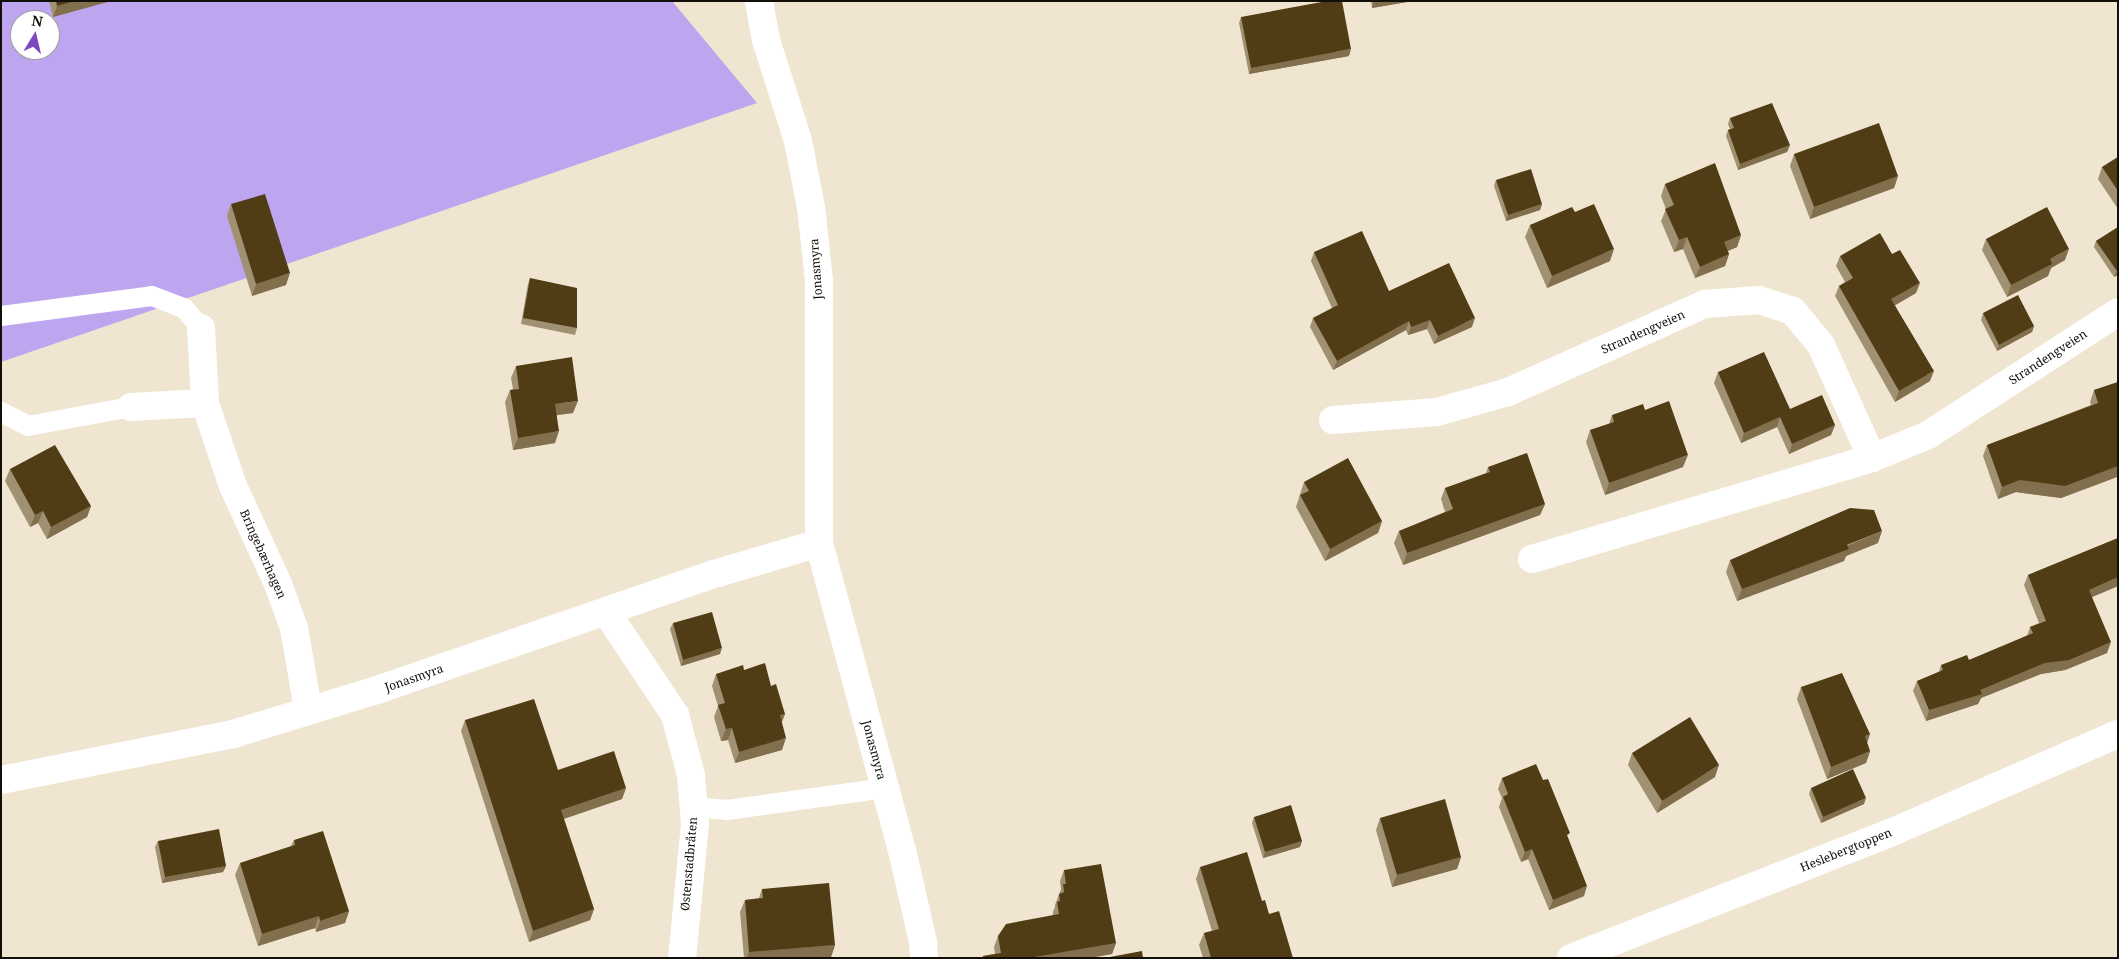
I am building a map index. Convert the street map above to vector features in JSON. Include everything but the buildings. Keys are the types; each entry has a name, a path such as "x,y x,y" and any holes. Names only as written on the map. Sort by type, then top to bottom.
{"street":[{"name":"Jonasmyra","path":"759,1 766,40 798,141 811,207 819,281 818,543 909,878 923,942 924,958"},
{"name":"Strandengveien","path":"1333,420 1446,410 1508,392 1705,304 1759,300 1793,311 1821,345 1872,458"},
{"name":"Strandengveien","path":"1532,559 1872,458 1928,435 2118,312"},
{"name":"Bringebærhagen","path":"201,328 205,403 233,486 278,584 294,628 308,709"},
{"path":"131,407 205,403"},
{"name":"Jonasmyra","path":"1,780 233,734 308,709 377,690 714,574 818,543"},
{"name":"Østenstadbråten","path":"607,612 675,715 692,774 694,807 682,958"},
{"name":"Heslebergtoppen","path":"1571,958 1890,832 2118,734"}],"lane":[{"path":"1,316 152,296 184,308 201,328"},
{"path":"1,412 28,426 131,407"},
{"path":"694,807 727,810 885,788"}],"shaded area":[{"path":"1,1 672,1 757,103 1,362"}]}
